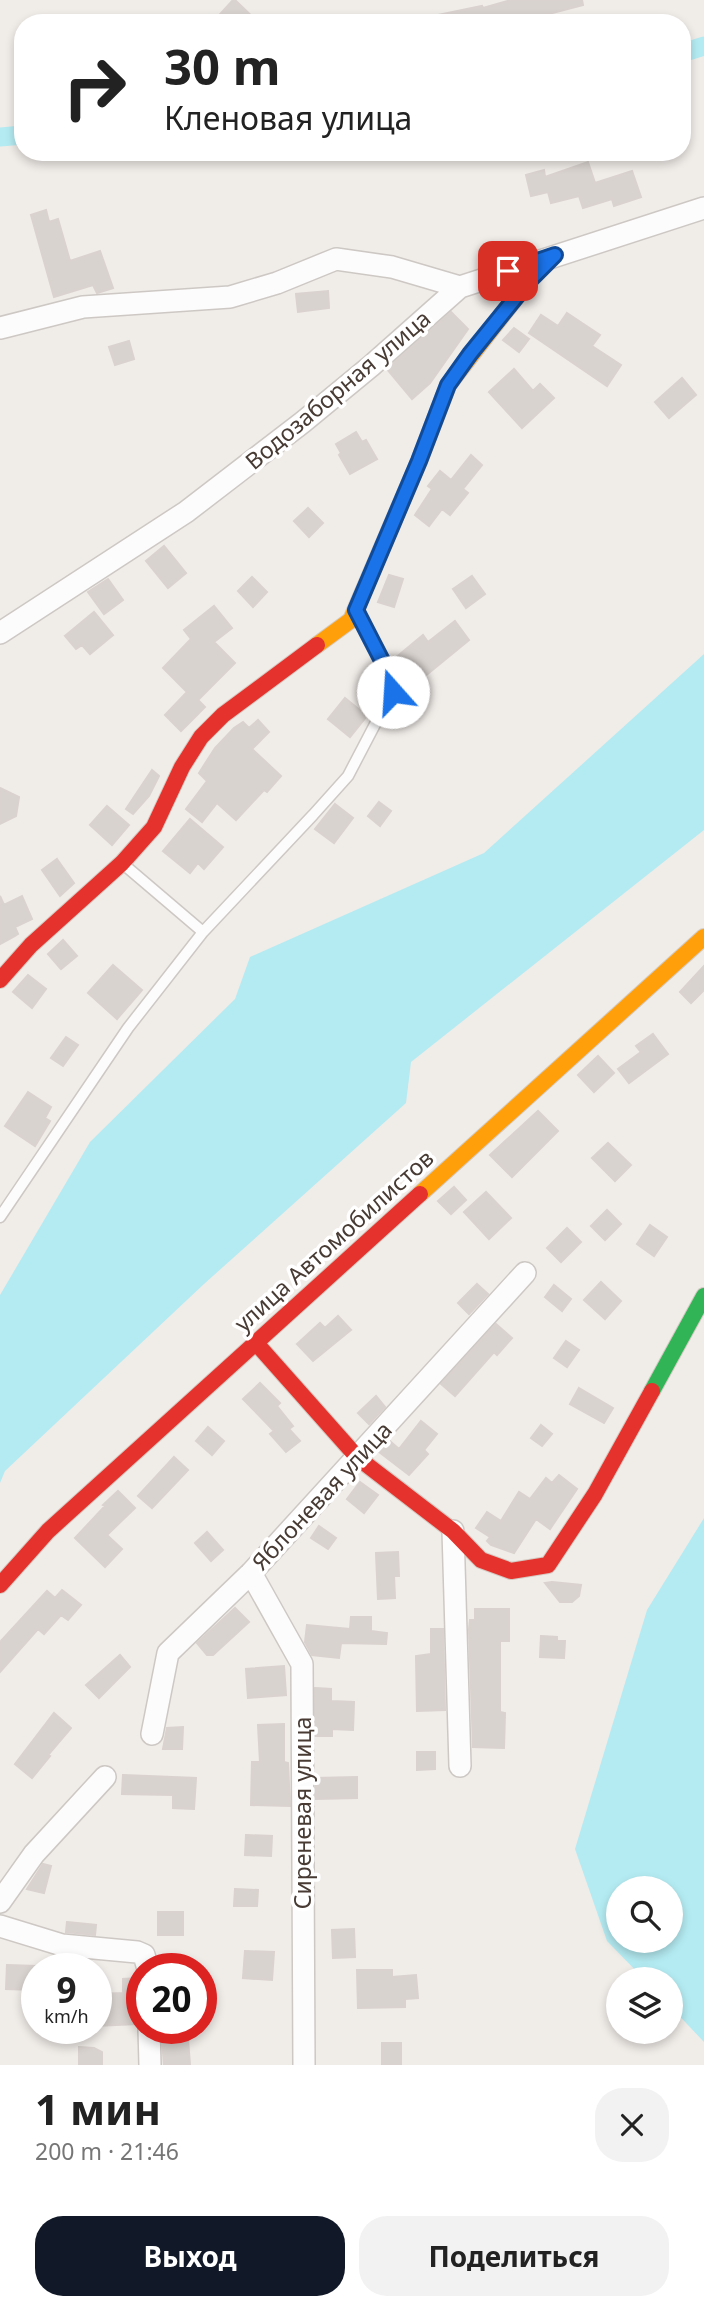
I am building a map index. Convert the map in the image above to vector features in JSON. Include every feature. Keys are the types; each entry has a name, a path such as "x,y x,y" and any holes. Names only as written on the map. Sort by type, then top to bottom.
{"street":[{"name":"Водозаборная улица","path":"0,633 186,512 323,406 460,287 704,208"},
{"path":"0,979 32,945 122,863 154,827 182,766 201,737 223,715 351,620 419,461 448,385 521,292 555,255"},
{"path":"0,328 83,307 230,297 277,283 336,259 392,267 460,287"},
{"name":"улица Автомобилистов","path":"0,1585 48,1531 704,937"},
{"name":"Яблоневая улица","path":"152,1734 168,1653 251,1573 525,1273"},
{"path":"257,1342 358,1458 453,1531 481,1560 511,1571 548,1565 595,1494 704,1296"},
{"path":"453,1531 460,1766"},
{"name":"Сиреневая улица","path":"251,1573 302,1664 304,2065"},
{"path":"0,1902 34,1854 105,1777"},
{"path":"0,1926 62,1945 139,1953"},
{"path":"149,2044 150,2065"}],"lane":[{"path":"0,1217 128,1028 203,932 348,776 395,686 356,610"},
{"path":"122,863 203,932"}],"water":[{"path":"704,654 704,830 411,1062 406,1103 204,1284 5,1471 0,1483 0,1295 90,1142 235,999 250,957 484,853"},
{"path":"704,1518 704,2042 683,2020 683,1967 632,1967 619,1953 683,1953 683,1876 606,1876 606,1938 575,1849 647,1610"}],"building":[{"path":"235,0 250,14 220,14"},
{"path":"511,0 582,0 583,5 548,14 443,14 482,6 483,8"},
{"path":"588,162 595,183 632,171 641,197 614,206 612,199 583,208 579,196 551,203 548,192 531,196 526,175 544,170 545,177"},
{"path":"46,210 49,222 58,219 70,261 100,251 113,288 97,293 93,285 54,297 31,215"},
{"path":"328,291 329,308 298,312 296,294"},
{"path":"451,312 468,329 430,383 412,399 387,369"},
{"path":"567,313 600,335 592,346 621,365 607,386 529,333 541,315 558,326"},
{"path":"514,328 529,339 519,352 503,340"},
{"path":"129,341 134,359 115,365 109,347"},
{"path":"514,369 533,391 540,384 554,398 522,428 489,392"},
{"path":"682,378 696,395 669,418 655,402"},
{"path":"356,432 362,442 366,440 377,459 350,474 336,444"},
{"path":"471,455 482,465 463,489 468,493 450,515 442,509 429,526 415,515 432,489 428,486 440,471 451,480"},
{"path":"308,508 323,523 309,537 294,521"},
{"path":"164,546 186,573 168,588 146,561"},
{"path":"389,575 403,579 394,607 378,602"},
{"path":"472,576 485,594 466,608 453,589"},
{"path":"252,577 267,592 253,607 238,591"},
{"path":"108,579 123,600 104,614 88,592"},
{"path":"214,606 232,628 214,642 235,663 198,700 205,707 181,731 165,715 187,692 163,668 191,639 184,630"},
{"path":"94,612 113,635 90,654 82,645 76,649 65,636"},
{"path":"455,621 469,640 414,685 393,660 423,635 428,642"},
{"path":"345,698 367,716 350,737 328,719"},
{"path":"258,720 269,732 252,749 281,776 236,820 217,803 202,822 186,809 207,781 199,773 215,748 234,728 243,722 249,728"},
{"path":"152,770 159,776 149,796 133,814 126,809"},
{"path":"0,788 19,797 16,816 0,824"},
{"path":"379,802 391,811 380,826 368,816"},
{"path":"335,804 353,818 334,843 315,829"},
{"path":"107,806 129,825 112,845 90,825"},
{"path":"190,819 223,847 204,869 198,863 190,873 163,851"},
{"path":"57,859 74,883 60,896 42,870"},
{"path":"0,896 4,905 22,896 32,919 15,927 18,934 0,944"},
{"path":"63,940 77,956 61,969 48,954"},
{"path":"113,965 142,990 117,1019 88,993"},
{"path":"704,966 704,990 691,1003 680,992"},
{"path":"28,975 46,989 32,1008 13,992"},
{"path":"653,1034 668,1054 629,1083 618,1069 641,1052 636,1046"},
{"path":"66,1037 78,1045 63,1066 51,1058"},
{"path":"598,1056 614,1073 594,1092 578,1075"},
{"path":"28,1092 51,1107 45,1118 50,1121 35,1146 5,1126"},
{"path":"538,1111 558,1131 512,1177 490,1155"},
{"path":"608,1143 631,1165 615,1181 592,1158"},
{"path":"454,1187 466,1200 451,1214 438,1201"},
{"path":"486,1192 511,1218 489,1239 464,1212"},
{"path":"607,1210 621,1224 605,1240 591,1226"},
{"path":"650,1225 667,1237 654,1256 637,1244"},
{"path":"567,1228 581,1242 561,1262 547,1248"},
{"path":"601,1282 621,1301 605,1319 584,1300"},
{"path":"477,1284 488,1294 469,1314 458,1303"},
{"path":"554,1285 571,1299 562,1311 545,1297"},
{"path":"338,1316 351,1330 313,1361 297,1344 320,1323 325,1328"},
{"path":"496,1324 512,1338 497,1355 494,1352 455,1396 441,1384"},
{"path":"566,1341 579,1350 567,1367 554,1358"},
{"path":"260,1383 280,1403 277,1406 293,1426 289,1429 300,1441 286,1452 270,1434 274,1431 243,1399"},
{"path":"579,1388 613,1408 604,1423 570,1404"},
{"path":"376,1396 385,1407 369,1424 358,1413"},
{"path":"421,1421 437,1434 424,1450 428,1454 409,1475 379,1452 390,1441 399,1449"},
{"path":"541,1425 552,1434 542,1446 531,1438"},
{"path":"208,1427 224,1441 212,1455 196,1441"},
{"path":"174,1457 188,1470 152,1508 138,1496"},
{"path":"559,1475 577,1489 550,1529 536,1519 514,1553 491,1545 487,1541 490,1537 476,1528 487,1512 501,1521 519,1492 530,1499 546,1478 552,1483"},
{"path":"360,1482 378,1495 364,1513 347,1499"},
{"path":"118,1491 135,1508 107,1535 122,1549 105,1567 75,1538"},
{"path":"319,1526 336,1538 328,1549 311,1538"},
{"path":"207,1532 223,1550 211,1561 195,1543"},
{"path":"398,1552 399,1576 394,1576 395,1598 378,1599 376,1553"},
{"path":"545,1583 581,1585 579,1596 572,1602 560,1602"},
{"path":"62,1590 81,1605 68,1620 61,1615 44,1634 38,1629 0,1672 0,1642 47,1591 55,1598"},
{"path":"235,1608 249,1622 213,1655 207,1655 197,1643"},
{"path":"475,1609 509,1609 509,1641 500,1641 500,1712 505,1713 504,1748 473,1747 469,1629 470,1620 475,1620"},
{"path":"351,1617 371,1617 371,1631 387,1633 386,1644 341,1643 339,1658 312,1655 305,1642 307,1625 350,1629"},
{"path":"431,1629 443,1629 445,1710 417,1711 416,1656 431,1654"},
{"path":"541,1636 557,1637 557,1641 565,1641 564,1658 540,1657"},
{"path":"120,1655 130,1667 99,1698 86,1685"},
{"path":"284,1666 286,1695 248,1698 246,1669"},
{"path":"315,1688 331,1689 331,1701 354,1702 353,1730 332,1729 332,1736 315,1736"},
{"path":"54,1713 71,1728 32,1778 15,1764"},
{"path":"284,1724 284,1762 288,1763 290,1806 251,1805 252,1762 260,1762 258,1725"},
{"path":"183,1727 182,1749 163,1749 167,1728"},
{"path":"417,1752 435,1752 435,1769 417,1770"},
{"path":"123,1775 196,1778 194,1809 173,1808 173,1795 122,1794"},
{"path":"357,1777 357,1798 316,1799 316,1778"},
{"path":"246,1835 272,1836 271,1856 245,1855"},
{"path":"43,1864 51,1866 44,1893 27,1889"},
{"path":"235,1889 258,1890 257,1906 234,1906"},
{"path":"158,1912 183,1912 183,1935 158,1935"},
{"path":"67,1922 96,1925 95,1935 66,1932"},
{"path":"354,1929 355,1957 333,1958 332,1930"},
{"path":"245,1951 274,1952 272,1980 243,1978"},
{"path":"7,1965 21,1965 21,1990 6,1989"},
{"path":"357,1970 392,1970 392,1977 416,1975 418,1998 405,1999 405,2007 358,2008"},
{"path":"123,1979 126,1979 126,2025 112,2025 112,1993 123,1993"},
{"path":"382,2043 401,2043 401,2065 382,2065"},
{"path":"162,2044 188,2044 190,2065 164,2065"},
{"path":"79,2047 94,2048 102,2052 102,2065 79,2065"}],"waterway":[{"path":"691,50 704,46"},
{"path":"0,137 14,136"}],"traffic: fast":[{"path":"652,1391 704,1296"}],"traffic: slow":[{"path":"317,645 351,620 419,461 448,385 529,281 555,255"},
{"path":"420,1194 704,937"}],"traffic: jam":[{"path":"0,980 31,945 122,863 154,827 182,767 201,737 223,715 317,645"},
{"path":"0,1585 48,1531 420,1194"},
{"path":"256,1343 358,1458 453,1531 481,1560 511,1571 548,1565 595,1494 652,1391"}],"route":[{"path":"393,692 395,686 356,610 448,385 529,281 555,255 508,271"}]}
